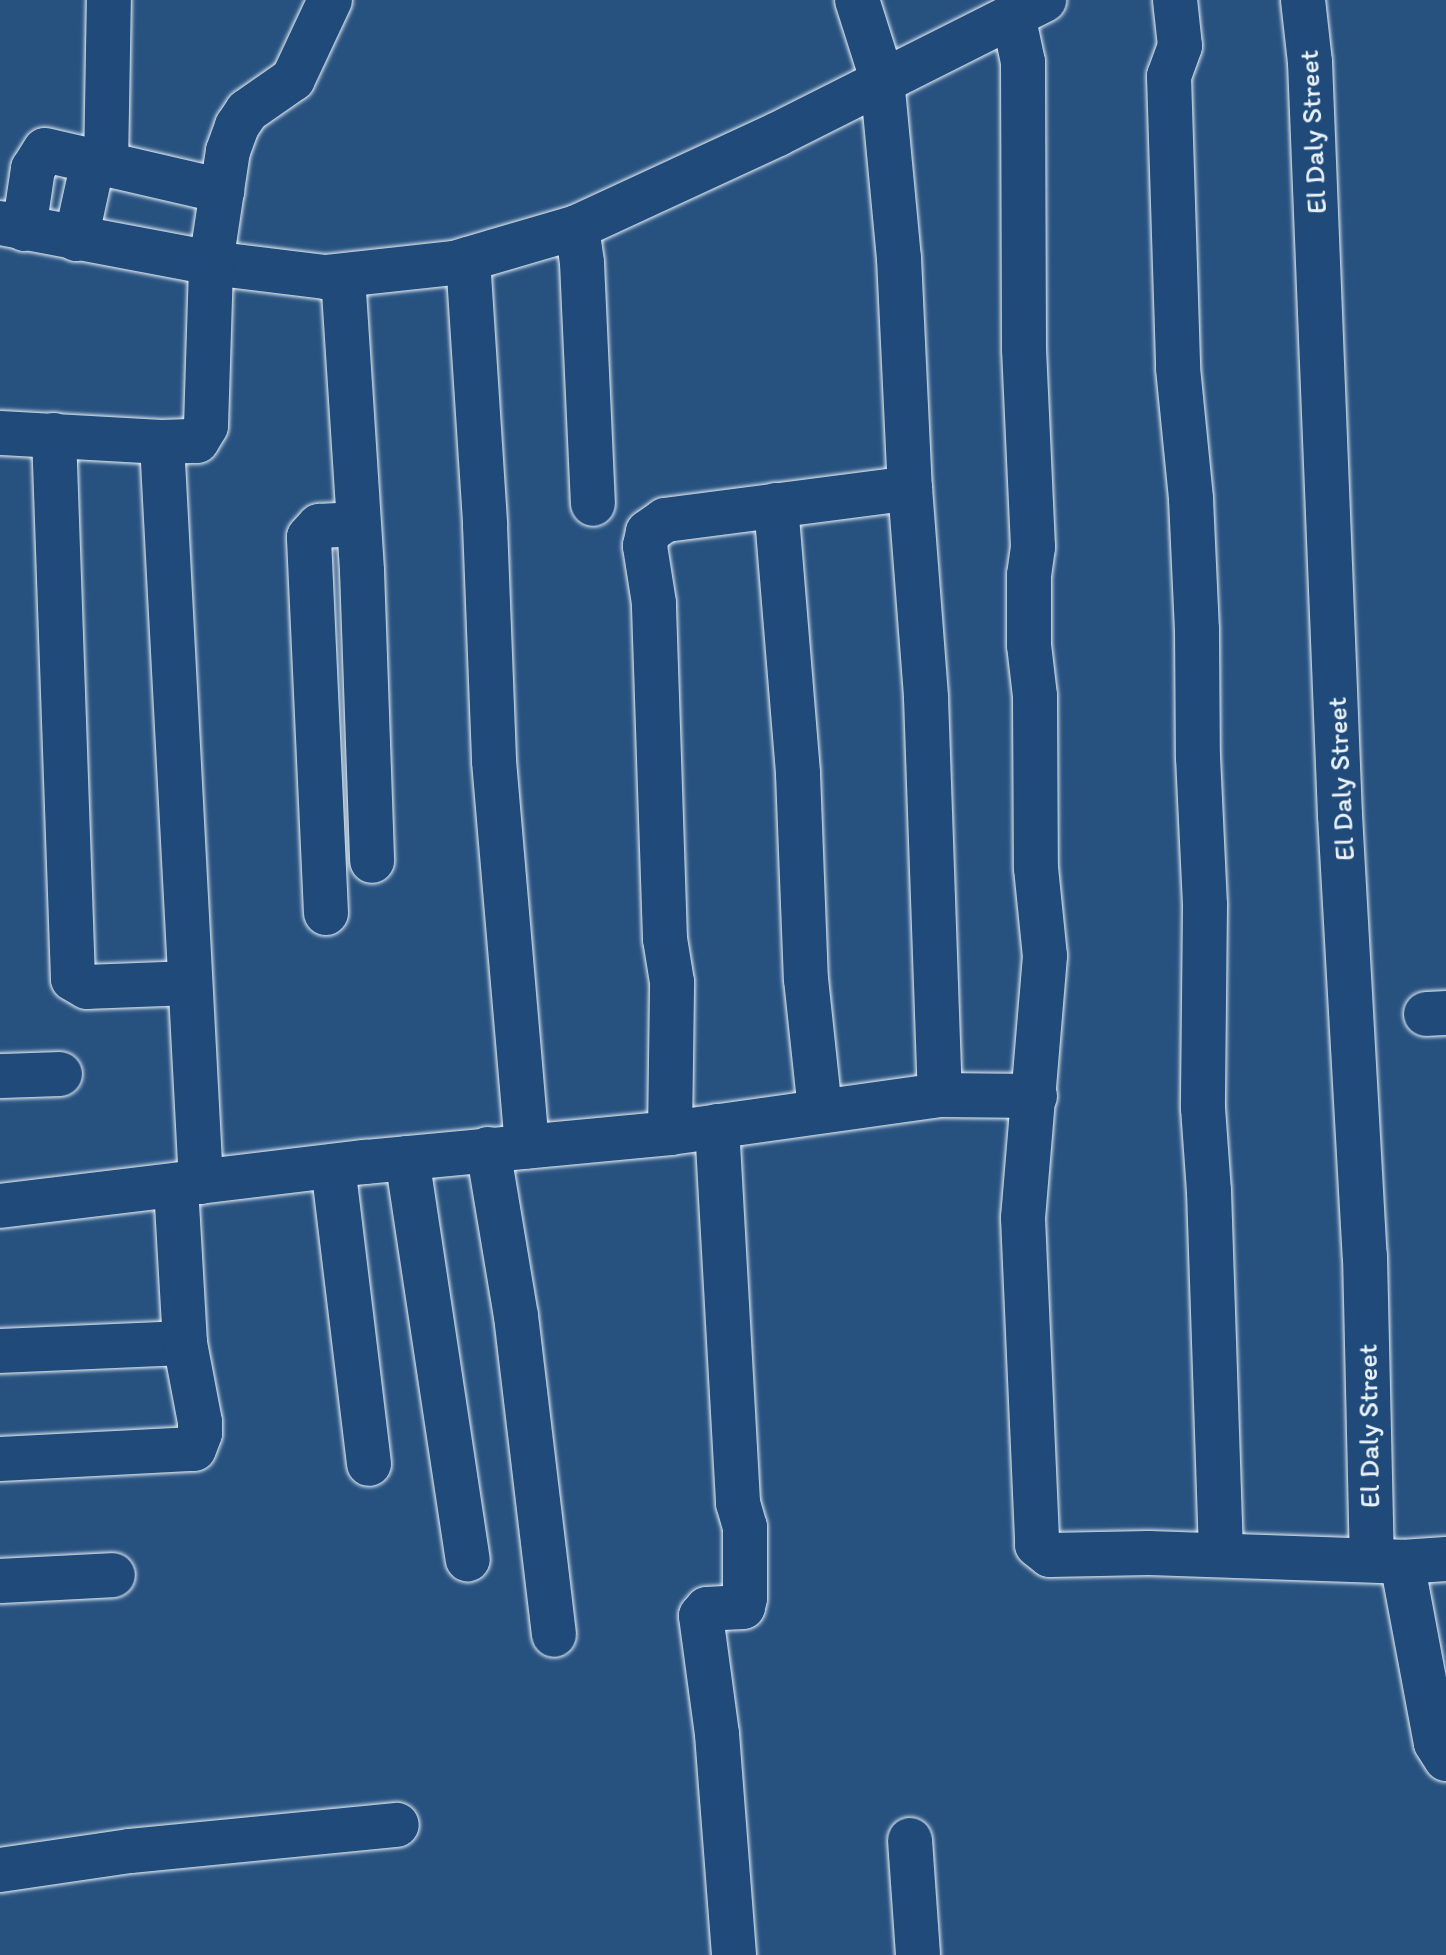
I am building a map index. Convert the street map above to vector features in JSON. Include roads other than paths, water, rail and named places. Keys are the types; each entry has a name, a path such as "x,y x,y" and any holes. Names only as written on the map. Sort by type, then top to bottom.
{"street":[{"path":"76,239 100,164 109,0"},
{"path":"0,433 162,442 197,441 203,435 211,263 228,151 237,126 247,111 293,79 330,0"},
{"path":"857,0 882,79 899,258 910,488 926,698 940,1095"},
{"path":"1175,0 1180,46 1169,76 1178,368 1191,499 1197,629 1198,757 1205,905 1203,1108 1209,1191 1221,1555"},
{"name":"El Daly Street","path":"1303,0 1310,62 1340,815 1365,1256 1387,1560 1436,1743 1446,1759"},
{"path":"222,191 45,150 38,155 12,226 211,263 325,277 420,269 468,259 577,227 778,134 1028,8"},
{"path":"1028,8 1023,62 1024,349 1033,547 1029,575 1029,645 1035,696 1036,868 1045,956 1023,1230 1037,1545 1050,1555 1446,1559"},
{"path":"577,227 582,263 593,504"},
{"path":"468,259 485,525 507,1148 516,1316 554,1635"},
{"path":"343,276 358,524 372,861"},
{"path":"54,435 73,979 87,987 189,983"},
{"path":"0,1459 194,1449 200,1433 185,1343 189,983 162,442"},
{"path":"670,1133 672,982 665,929 654,603 645,546 648,532 665,520 910,488"},
{"path":"776,505 798,774 806,979 820,1111"},
{"path":"326,913 309,537 319,526 358,524"},
{"path":"0,1076 60,1074"},
{"path":"0,1206 333,1166 670,1133 940,1095 1035,1096"},
{"path":"717,1126 738,1503 745,1527 745,1598 743,1607 707,1609 701,1616 717,1734 734,1955"},
{"path":"407,1158 468,1559"},
{"path":"333,1166 369,1464"},
{"path":"0,1351 185,1343"},
{"path":"0,1581 113,1575"},
{"path":"0,1870 130,1851 397,1825"},
{"path":"910,1840 918,1955"}]}
